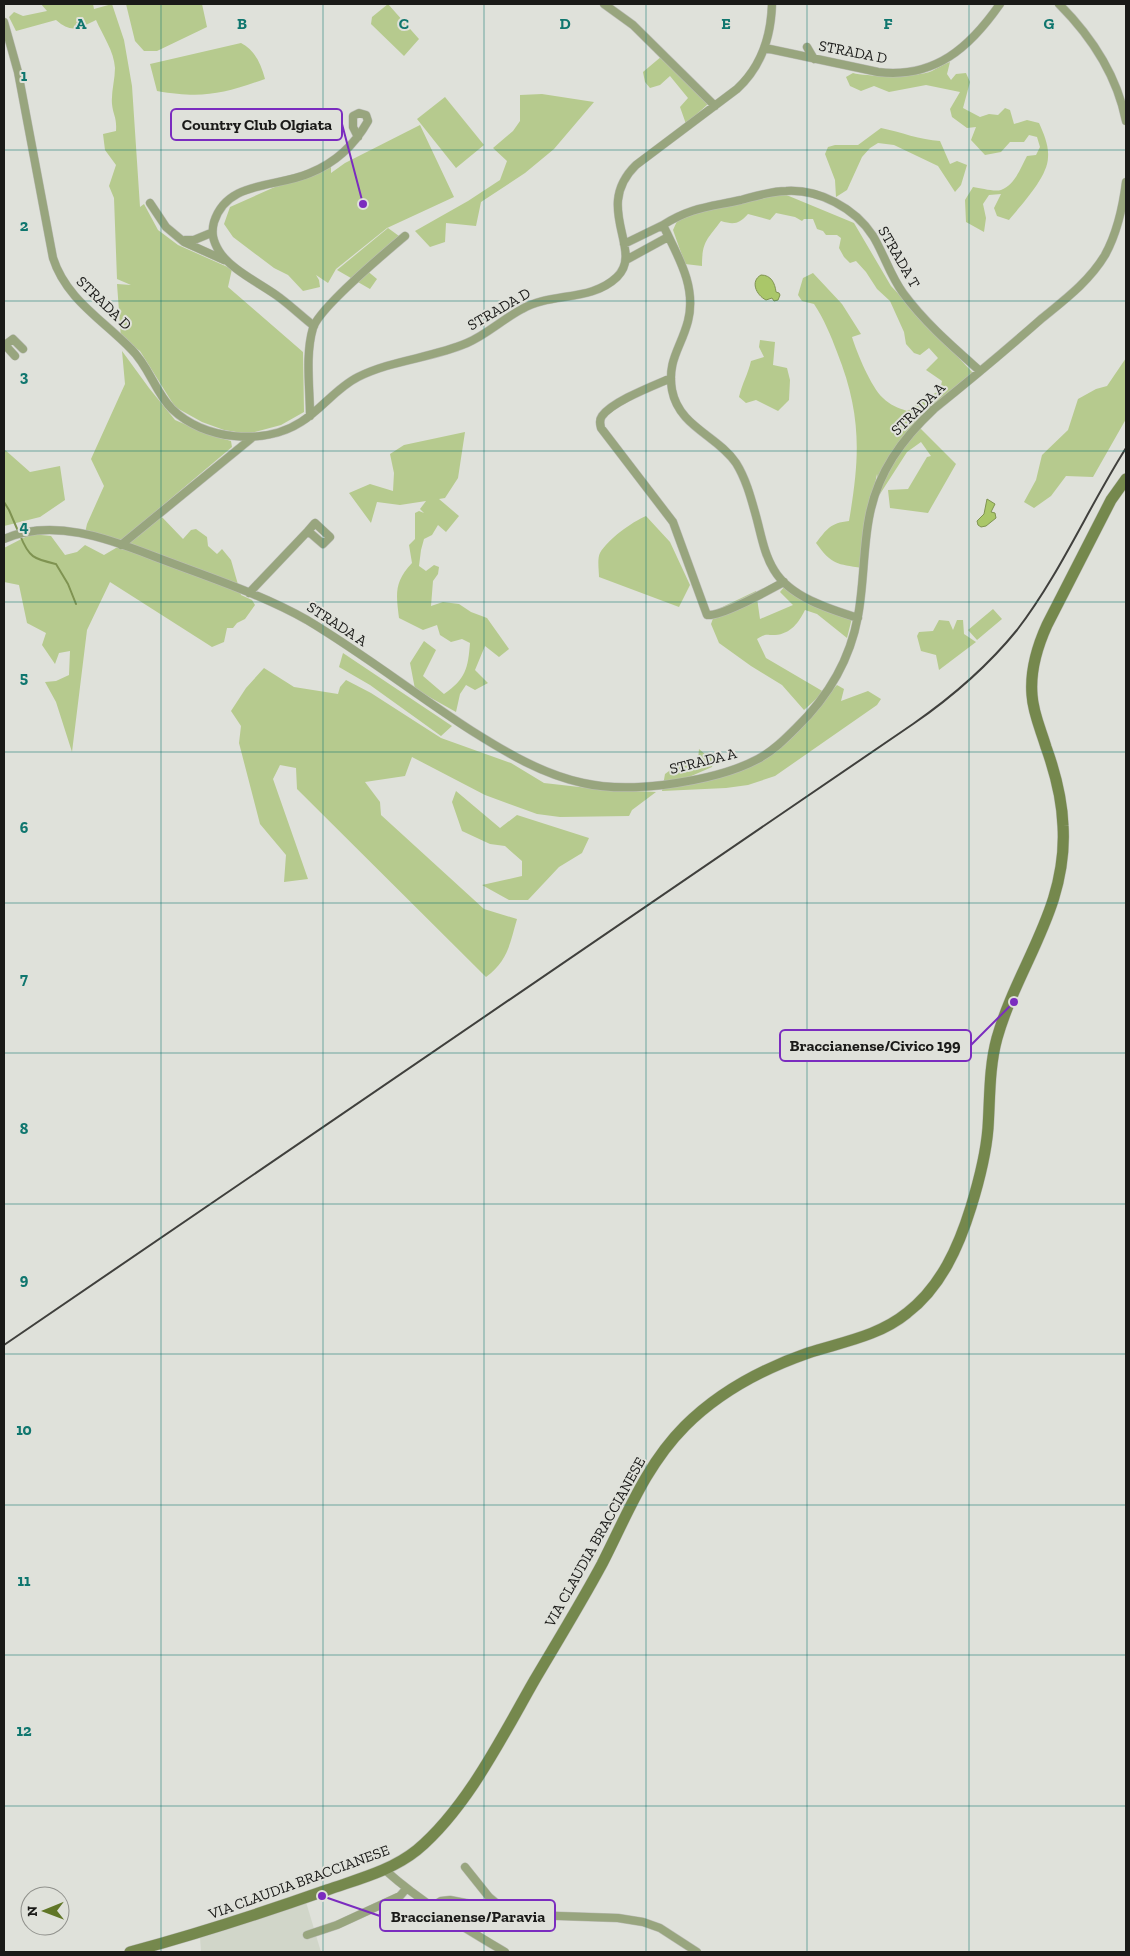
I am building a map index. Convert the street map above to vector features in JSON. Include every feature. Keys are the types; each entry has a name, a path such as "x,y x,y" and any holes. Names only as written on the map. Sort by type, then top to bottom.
{"main road":[{"name":"VIA CLAUDIA BRACCIANESE","path":"130,1952 204,1932 386,1870 409,1856 437,1832 480,1773 594,1578 642,1482 673,1439 704,1408 755,1374 810,1353 880,1330 895,1322 921,1301 948,1263 973,1203 985,1151 992,1063 996,1041 1045,926 1055,896 1062,862 1063,820 1058,784 1035,714 1032,698 1034,665 1047,625 1111,500 1126,479"}],"street":[{"path":"604,4 633,25 715,106"},
{"path":"668,237 626,260 617,207 619,193 625,178 636,165 737,89 748,78 760,61 765,48 772,4"},
{"name":"STRADA D","path":"765,48 886,73 901,73 935,66 969,42 986,24 1000,4"},
{"path":"1058,4 1079,26 1106,65 1119,92 1126,121"},
{"name":"STRADA D","path":"4,22 14,60 53,258 64,283 82,304 133,350 165,401 177,414 207,430 234,436 253,437 284,431 310,416 336,392 360,376 468,343 516,312 536,302 598,289 610,283 620,274 626,260"},
{"name":"STRADA D","path":"4,37 14,60"},
{"path":"807,47 814,59"},
{"path":"228,262 218,251 211,233 218,210 233,196 247,189 286,181 311,173 345,152 358,137"},
{"name":"STRADA A","path":"4,539 19,534 44,530 66,531 121,545 249,593 307,620 439,710 518,759 568,779 600,786 660,785 703,778 742,766 769,752 801,724 830,689 847,656 858,618 869,517 877,489 897,449 915,427 1071,295 1096,268 1108,247 1117,222 1126,182"},
{"name":"STRADA T","path":"624,244 693,209 780,191 802,191 834,202 846,208 861,221 872,236 896,281 909,300 938,332 980,372"},
{"path":"150,203 166,227 181,240 195,244 228,262 278,296 314,326"},
{"path":"663,225 684,268 690,300 688,322 674,356 671,378 674,398 684,417 695,428 724,449 739,468 773,569 784,582 817,602 858,618"},
{"path":"195,244 211,233"},
{"path":"310,416 310,350 314,326 324,311 405,236"},
{"path":"15,356 6,345 13,339 23,349"},
{"path":"671,378 617,405 601,417 602,429 673,522 707,615 712,616 754,598 784,582"},
{"name":"STRADA D","path":"121,545 253,437"},
{"path":"249,593 308,531"},
{"path":"465,1866 488,1897 507,1912"},
{"path":"386,1870 406,1889 431,1907 505,1952"},
{"path":"307,1935 400,1896 406,1889"},
{"path":"431,1907 441,1901 450,1900 530,1915 618,1918 643,1922 660,1928 697,1952"}],"shaded area":[{"path":"41,4 93,4 94,9 112,4 124,40 132,86 140,207 144,204 158,230 178,245 232,269 228,287 303,352 304,412 281,425 248,434 224,430 202,422 175,407 140,351 121,338 117,284 131,285 117,279 114,198 109,186 116,165 105,150 103,134 116,131 116,122 112,108 114,62 96,20 80,27 71,28 56,20 16,31 9,17 14,12 23,16 47,11"},
{"path":"126,4 202,4 207,27 157,51 144,51 135,41"},
{"path":"388,4 419,39 404,56 371,24 372,17"},
{"path":"241,43 250,49 257,58 265,79 212,94 187,95 157,91 150,64"},
{"path":"662,56 708,104 686,124 680,107 688,98 670,76 660,85 650,88 645,82 643,72"},
{"path":"950,62 947,74 951,80 956,74 966,73 970,82 963,108 980,117 989,114 998,115 1005,108 1010,110 1014,124 1027,120 1039,123 1047,144 1048,157 1044,173 1009,220 997,216 994,208 1001,194 989,195 983,204 986,218 984,232 966,222 965,200 973,187 991,190 1006,188 1017,175 1027,156 1036,155 1040,147 1037,137 1029,135 1024,142 1010,142 1001,152 985,155 971,140 976,127 967,128 952,117 950,109 960,92 926,85 889,92 874,86 861,91 850,86 846,77 853,73 881,76 925,73"},
{"path":"542,94 594,102 554,149 525,173 481,202 476,226 446,223 445,242 430,247 415,231 468,201 500,180 507,161 493,148 513,131 520,121 520,95"},
{"path":"445,97 484,145 456,168 417,119"},
{"path":"420,125 454,197 387,228 336,269 328,283 316,275 320,287 303,291 288,275 274,268 233,237 224,224 230,207 277,186 305,179 331,165 331,173 345,163"},
{"path":"881,128 918,138 940,141 950,164 957,161 967,165 961,185 955,192 938,166 894,145 878,143 870,148 862,157 847,190 836,197 835,180 825,154 828,147 835,145 858,145"},
{"path":"784,194 854,223 891,286 973,373 915,423 956,464 928,513 890,508 888,490 908,489 927,457 931,456 921,442 907,452 880,494 877,474 863,544 862,568 847,566 831,560 816,543 833,525 849,521 857,456 855,416 845,375 832,340 814,304 802,301 798,295 803,278 813,273 842,304 861,334 852,337 865,369 878,393 891,404 907,411 940,390 942,381 926,370 938,358 929,348 920,355 914,353 906,344 904,332 890,301 877,289 856,261 850,263 844,257 839,248 841,238 837,235 826,235 823,231 817,229 813,219 804,219 802,221 795,217 776,213 770,220 748,214 736,223 721,221 704,246 702,266 685,264 673,230 678,219 698,211"},
{"path":"388,228 399,236 381,262 365,269 377,279 370,289 337,270"},
{"path":"761,275 767,276 772,280 776,292 780,295 778,300 774,301 772,298 766,300 759,295 755,284"},
{"path":"760,340 775,342 773,365 787,368 790,380 789,400 778,411 756,400 746,403 739,397 751,361 764,357 759,347"},
{"path":"122,351 175,420 210,435 231,441 232,447 117,544 85,533 87,524 104,486 91,459 125,384"},
{"path":"1126,358 1126,419 1093,477 1066,476 1051,496 1034,508 1024,502 1036,480 1042,455 1068,430 1078,399 1096,389 1107,386"},
{"path":"465,432 458,478 445,498 439,499 459,516 446,532 438,525 432,535 424,539 419,566 426,571 434,565 439,567 438,574 433,581 431,606 443,602 459,604 471,612 487,618 509,649 499,657 485,646 475,670 488,683 475,690 466,685 460,694 456,712 415,689 410,663 424,641 436,650 423,676 444,694 461,678 467,666 470,643 462,639 451,642 440,635 437,625 423,630 399,618 397,595 399,582 412,563 409,545 415,539 415,513 419,511 424,513 420,509 426,501 400,505 377,502 371,523 349,493 370,484 393,491 394,473 390,454 404,445"},
{"path":"4,449 30,472 60,466 65,500 40,517 4,526"},
{"path":"987,499 995,504 991,512 995,513 996,518 986,526 981,527 977,521 984,514"},
{"path":"159,514 183,539 191,530 196,529 207,537 208,546 217,554 222,549 231,560 241,595 252,600 255,605 245,619 237,623 233,628 227,628 224,642 212,647 110,582 87,630 72,752 56,702 45,682 56,681 69,675 70,651 59,653 55,664 42,645 46,633 27,623 19,585 4,582 4,548 31,534 51,536 65,555 77,552 85,545 104,555 121,545"},
{"path":"646,516 670,542 690,585 679,607 599,577 600,553 621,532"},
{"path":"784,587 852,618 847,638 817,614 805,610 790,630 781,634 765,635 757,639 766,658 824,692 804,710 782,685 719,643 711,624 716,610 756,591 760,619 793,605 780,592"},
{"path":"993,609 1002,619 977,640 968,630"},
{"path":"939,620 949,621 953,630 957,620 963,620 964,634 976,642 939,670 936,655 921,651 917,636 919,632 933,631"},
{"path":"343,653 452,726 441,736 370,685 339,667"},
{"path":"264,668 294,687 338,694 340,687 346,680 371,693 441,738 511,763 544,783 597,789 656,792 632,810 629,816 560,817 537,814 485,795 412,757 405,776 365,782 380,802 381,815 484,909 517,919 504,958 486,977 297,789 296,768 280,765 273,779 308,879 284,882 286,855 260,824 239,743 241,726 231,711 246,688"},
{"path":"837,685 844,689 841,701 868,691 881,699 877,705 775,776 748,785 726,788 662,791 665,774 680,763 698,760 699,749 706,755 714,757 712,767 689,777 693,783 760,760"},
{"path":"456,791 500,828 517,815 589,838 582,853 559,867 528,900 509,900 482,885 522,876 522,861 505,846 490,844 462,831 452,802"},
{"path":"306,1902 321,1952 201,1952 200,1937"}],"waterway":[{"path":"4,502 18,531"},
{"path":"20,535 26,549 33,556 42,561 56,564 68,584 76,604"}],"railway":[{"path":"4,1345 941,703 981,669 1017,630 1047,586 1126,448"}],"place":[{"name":"Country Club Olgiata","path":"363,204"},
{"name":"Braccianense/Civico 199","path":"1014,1002"},
{"name":"Braccianense/Paravia","path":"322,1896"}]}
